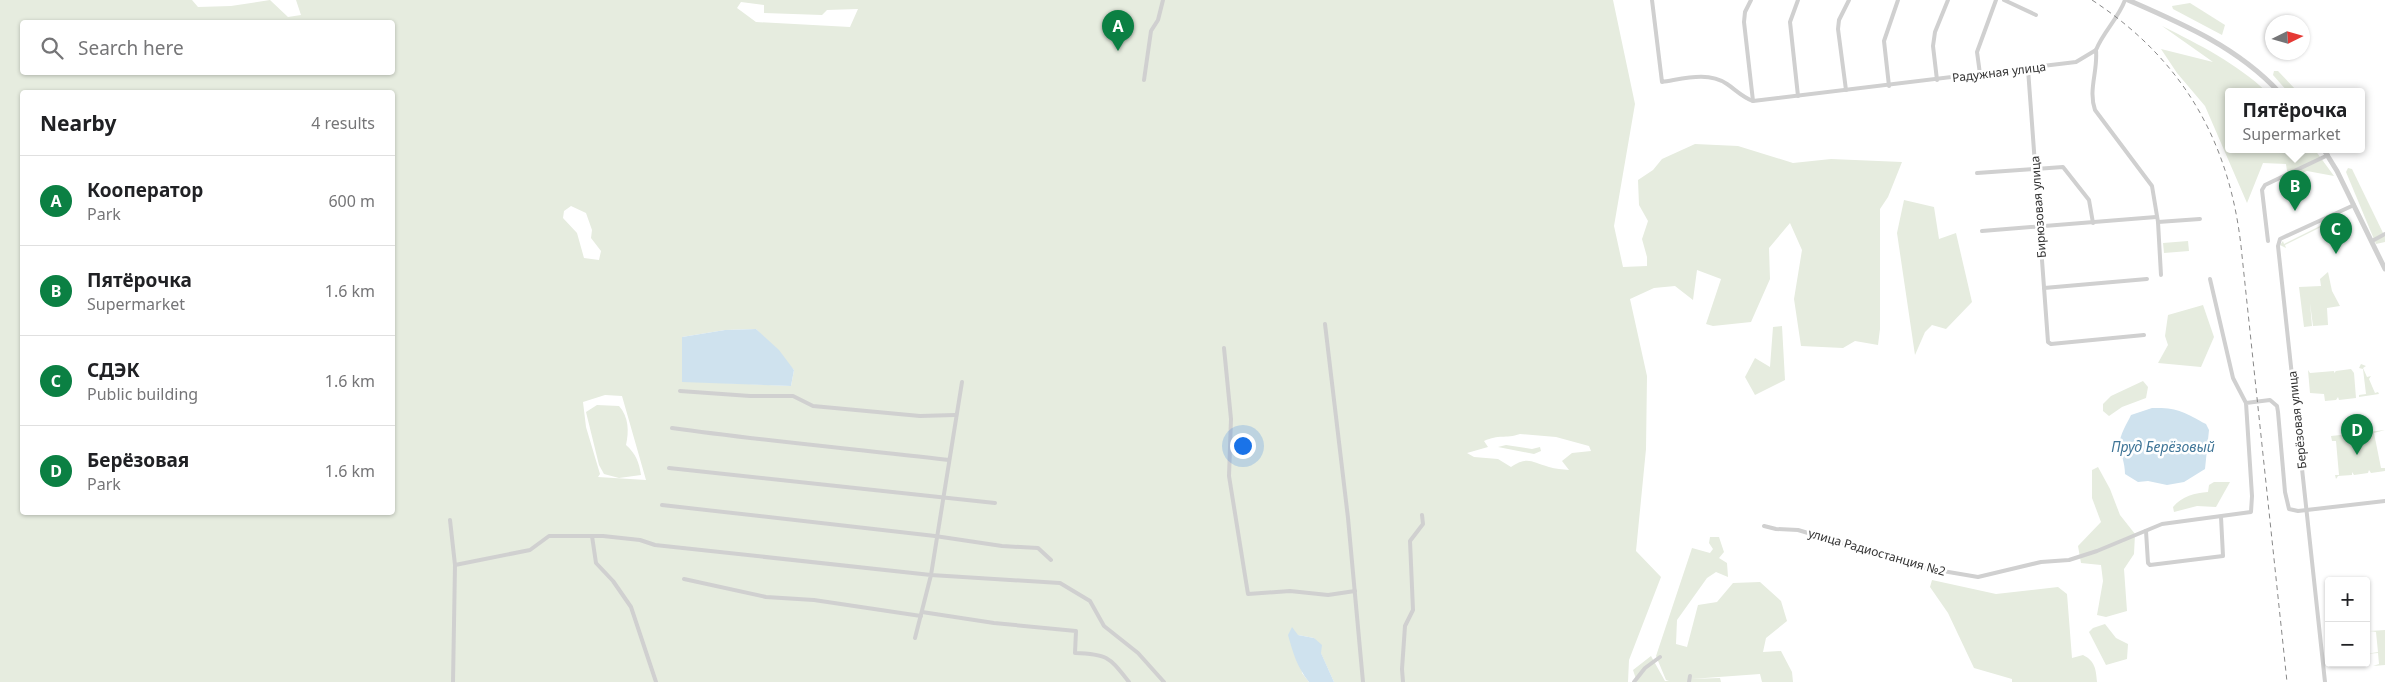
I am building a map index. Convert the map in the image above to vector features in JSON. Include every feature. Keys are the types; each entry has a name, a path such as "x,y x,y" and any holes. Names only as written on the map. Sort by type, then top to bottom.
{"street":[{"path":"1144,80 1151,31 1158,20 1163,0"},
{"path":"1652,0 1662,82 1697,77 1712,78 1726,83 1743,97 1753,101 1744,22 1745,12 1751,0"},
{"path":"1798,0 1790,22 1798,96"},
{"path":"1846,90 1838,29 1839,20 1849,0"},
{"path":"1889,86 1884,41 1898,0"},
{"path":"1937,80 1933,46 1935,32 1948,0"},
{"path":"1980,74 1977,52 1996,0"},
{"path":"2004,0 2036,15"},
{"path":"2161,275 2157,219 2149,180 2095,110 2092,94 2097,62 2096,50 2126,0 2181,23 2228,49 2251,66 2275,88"},
{"name":"Радужная улица","path":"1753,101 2076,62 2096,50"},
{"name":"Бирюзовая улица","path":"2028,69 2048,342 2051,344 2144,335"},
{"path":"2268,241 2262,190 2265,185 2328,155 2385,268"},
{"path":"1977,173 2063,167 2088,200 2093,223"},
{"name":"Берёзовая улица","path":"2325,682 2278,242 2354,205"},
{"path":"1982,231 2157,219 2200,219"},
{"path":"2372,241 2385,234"},
{"path":"2044,288 2147,279"},
{"path":"2210,279 2234,382 2246,403 2270,400 2277,406 2288,506 2292,511 2385,501"},
{"path":"1325,324 1355,591 1363,682"},
{"path":"1224,348 1231,419 1229,476 1248,594 1290,591 1328,595 1355,591"},
{"path":"916,638 931,575 955,415 962,382"},
{"path":"680,391 750,396 793,396 813,406 920,416 955,415"},
{"name":"улица Радиостанция №2","path":"1764,526 1776,529 1798,530 1925,568 1978,576 2041,562 2069,560 2162,524 2251,512 2252,496 2246,403"},
{"path":"672,428 802,446 831,447 948,460"},
{"path":"669,468 995,503"},
{"path":"662,505 936,536 1002,546 1038,548 1051,560"},
{"path":"1403,682 1404,626 1413,610 1410,541 1419,526 1423,524 1422,515"},
{"path":"2146,531 2148,562 2150,565 2223,556 2221,517"},
{"path":"450,520 455,566 453,682"},
{"path":"455,566 530,550 549,536 592,536 640,540 656,545 931,575 1060,583 1090,601 1104,626 1138,653 1164,682"},
{"path":"592,536 596,563 613,581 631,607 656,682"},
{"path":"684,578 766,597 814,600 994,623 1076,631 1075,653 1097,654 1111,660 1129,682"},
{"path":"1634,682 1645,668 1660,658"},
{"path":"1689,682 1690,676"}],"shaded area":[{"path":"0,0 192,0 198,7 231,6 270,0 288,17 301,15 296,0 1613,0 1635,104 1614,226 1623,267 1647,266 1647,257 1642,239 1648,221 1639,205 1638,180 1653,170 1662,159 1695,144 1738,146 1793,163 1831,159 1902,162 1888,197 1880,209 1880,329 1878,345 1855,341 1843,348 1801,346 1794,299 1802,250 1790,223 1769,248 1770,279 1751,322 1713,326 1706,324 1721,279 1697,270 1693,300 1675,286 1654,288 1630,299 1647,376 1646,449 1636,551 1661,577 1629,660 1628,682 1334,682 1314,638 1298,635 1302,673 1309,682 0,682","holes":["741,2 764,5 764,13 822,15 827,10 858,9 850,27 756,22 737,8","571,206 586,213 592,230 591,238 601,251 599,260 584,258 577,233 563,218 564,211","756,329 794,370 791,386 682,381 682,337 725,330","605,395 622,396 646,480 598,477 600,474 586,427 583,402","1520,434 1556,437 1589,446 1591,451 1572,453 1562,461 1569,470 1551,468 1530,461 1511,467 1498,459 1474,457 1467,453 1488,447 1484,441 1489,439"]},
{"path":"2190,3 2225,25 2222,35 2173,9 2172,6"},
{"path":"2162,26 2230,63 2262,88 2225,88 2225,152 2205,106 2177,73 2161,49 2213,62"},
{"path":"2274,71 2278,71 2294,88 2284,88 2273,75"},
{"path":"2225,153 2317,153 2334,176 2307,171 2288,178 2286,164 2263,163 2247,203"},
{"path":"2348,168 2352,169 2385,237 2385,242 2376,244 2346,172"},
{"path":"1904,200 1934,207 1939,239 1956,233 1972,302 1946,329 1932,325 1925,332 1915,355 1897,233"},
{"path":"2322,225 2285,245 2286,248 2280,245 2283,241 2284,244"},
{"path":"2188,241 2189,251 2164,253 2163,243"},
{"path":"2328,272 2332,291 2340,306 2327,308 2328,325 2313,326 2310,303 2312,326 2304,327 2299,287 2321,286 2320,279"},
{"path":"2203,305 2214,337 2201,367 2158,363 2168,345 2165,336 2168,315"},
{"path":"1782,326 1785,380 1755,395 1745,377 1755,358 1770,367 1773,327"},
{"path":"2361,364 2366,366 2363,368 2367,377 2371,376 2369,379 2375,393 2378,392 2379,394 2359,397 2359,395 2366,394 2363,369 2359,368"},
{"path":"2351,369 2354,373 2356,398 2339,400 2338,397 2336,400 2325,401 2324,394 2310,393 2308,370 2310,373 2334,371 2334,373"},
{"path":"2143,381 2148,387 2146,398 2122,407 2109,416 2103,411 2103,404 2111,396"},
{"path":"597,405 619,406 622,410 627,425 626,445 636,458 641,475 619,478 604,474 599,465 586,412"},
{"path":"2385,430 2374,433 2381,468 2385,468 2385,471 2371,473 2369,470 2368,473 2354,475 2352,472 2352,475 2338,476 2336,479 2335,475 2339,475 2336,441 2332,441 2331,436"},
{"path":"1506,445 1532,449 1540,447 1541,451 1534,454 1498,447"},
{"path":"2098,467 2110,489 2120,515 2135,534 2134,554 2124,569 2127,611 2106,617 2097,615 2103,581 2101,565 2081,563 2078,546 2101,522 2092,498 2092,470"},
{"path":"2214,482 2230,482 2216,507 2197,506 2174,512 2173,507 2180,500 2194,494 2208,492 2209,485"},
{"path":"1710,537 1719,537 1724,552 1719,558 1727,563 1728,577 1716,572 1707,578 1677,620 1676,644 1687,647 1698,605 1717,602 1733,583 1760,582 1781,601 1787,621 1766,638 1763,652 1781,651 1792,672 1793,682 1762,682 1760,674 1691,679 1720,678 1721,682 1637,682 1633,670 1651,656 1665,681 1669,681 1666,680 1656,656 1692,548 1710,553 1713,549 1709,543"},
{"path":"1932,580 1996,594 2058,587 2067,594 2072,658 2083,655 2090,660 2095,669 2097,682 2012,682 2012,679 1974,668 1948,613 1930,587"},
{"path":"2105,624 2116,638 2128,644 2127,659 2106,665 2089,632 2093,628"},
{"path":"2385,630 2385,665 2373,666 2379,664 2378,653 2370,653 2378,652 2376,632 2370,631"}],"water":[{"path":"756,329 779,350 794,370 791,386 682,382 682,337 725,330"},
{"name":"Пруд Берёзовый","path":"2152,408 2168,408 2180,411 2206,424 2209,430 2205,469 2184,482 2167,485 2148,481 2138,482 2125,474 2120,445 2122,433 2131,415"},
{"path":"1292,627 1298,635 1314,638 1322,645 1321,653 1334,682 1309,682 1298,665 1292,648 1288,635"}],"railway":[{"path":"2092,0 2124,23 2152,48 2176,76 2196,105 2212,137 2225,171 2235,207 2241,246 2287,682"}],"place":[{"name":"Кооператор","path":"1118,51"},
{"name":"Пятёрочка","path":"2295,211"},
{"name":"СДЭК","path":"2336,254"},
{"name":"Берёзовая","path":"2357,455"}]}
